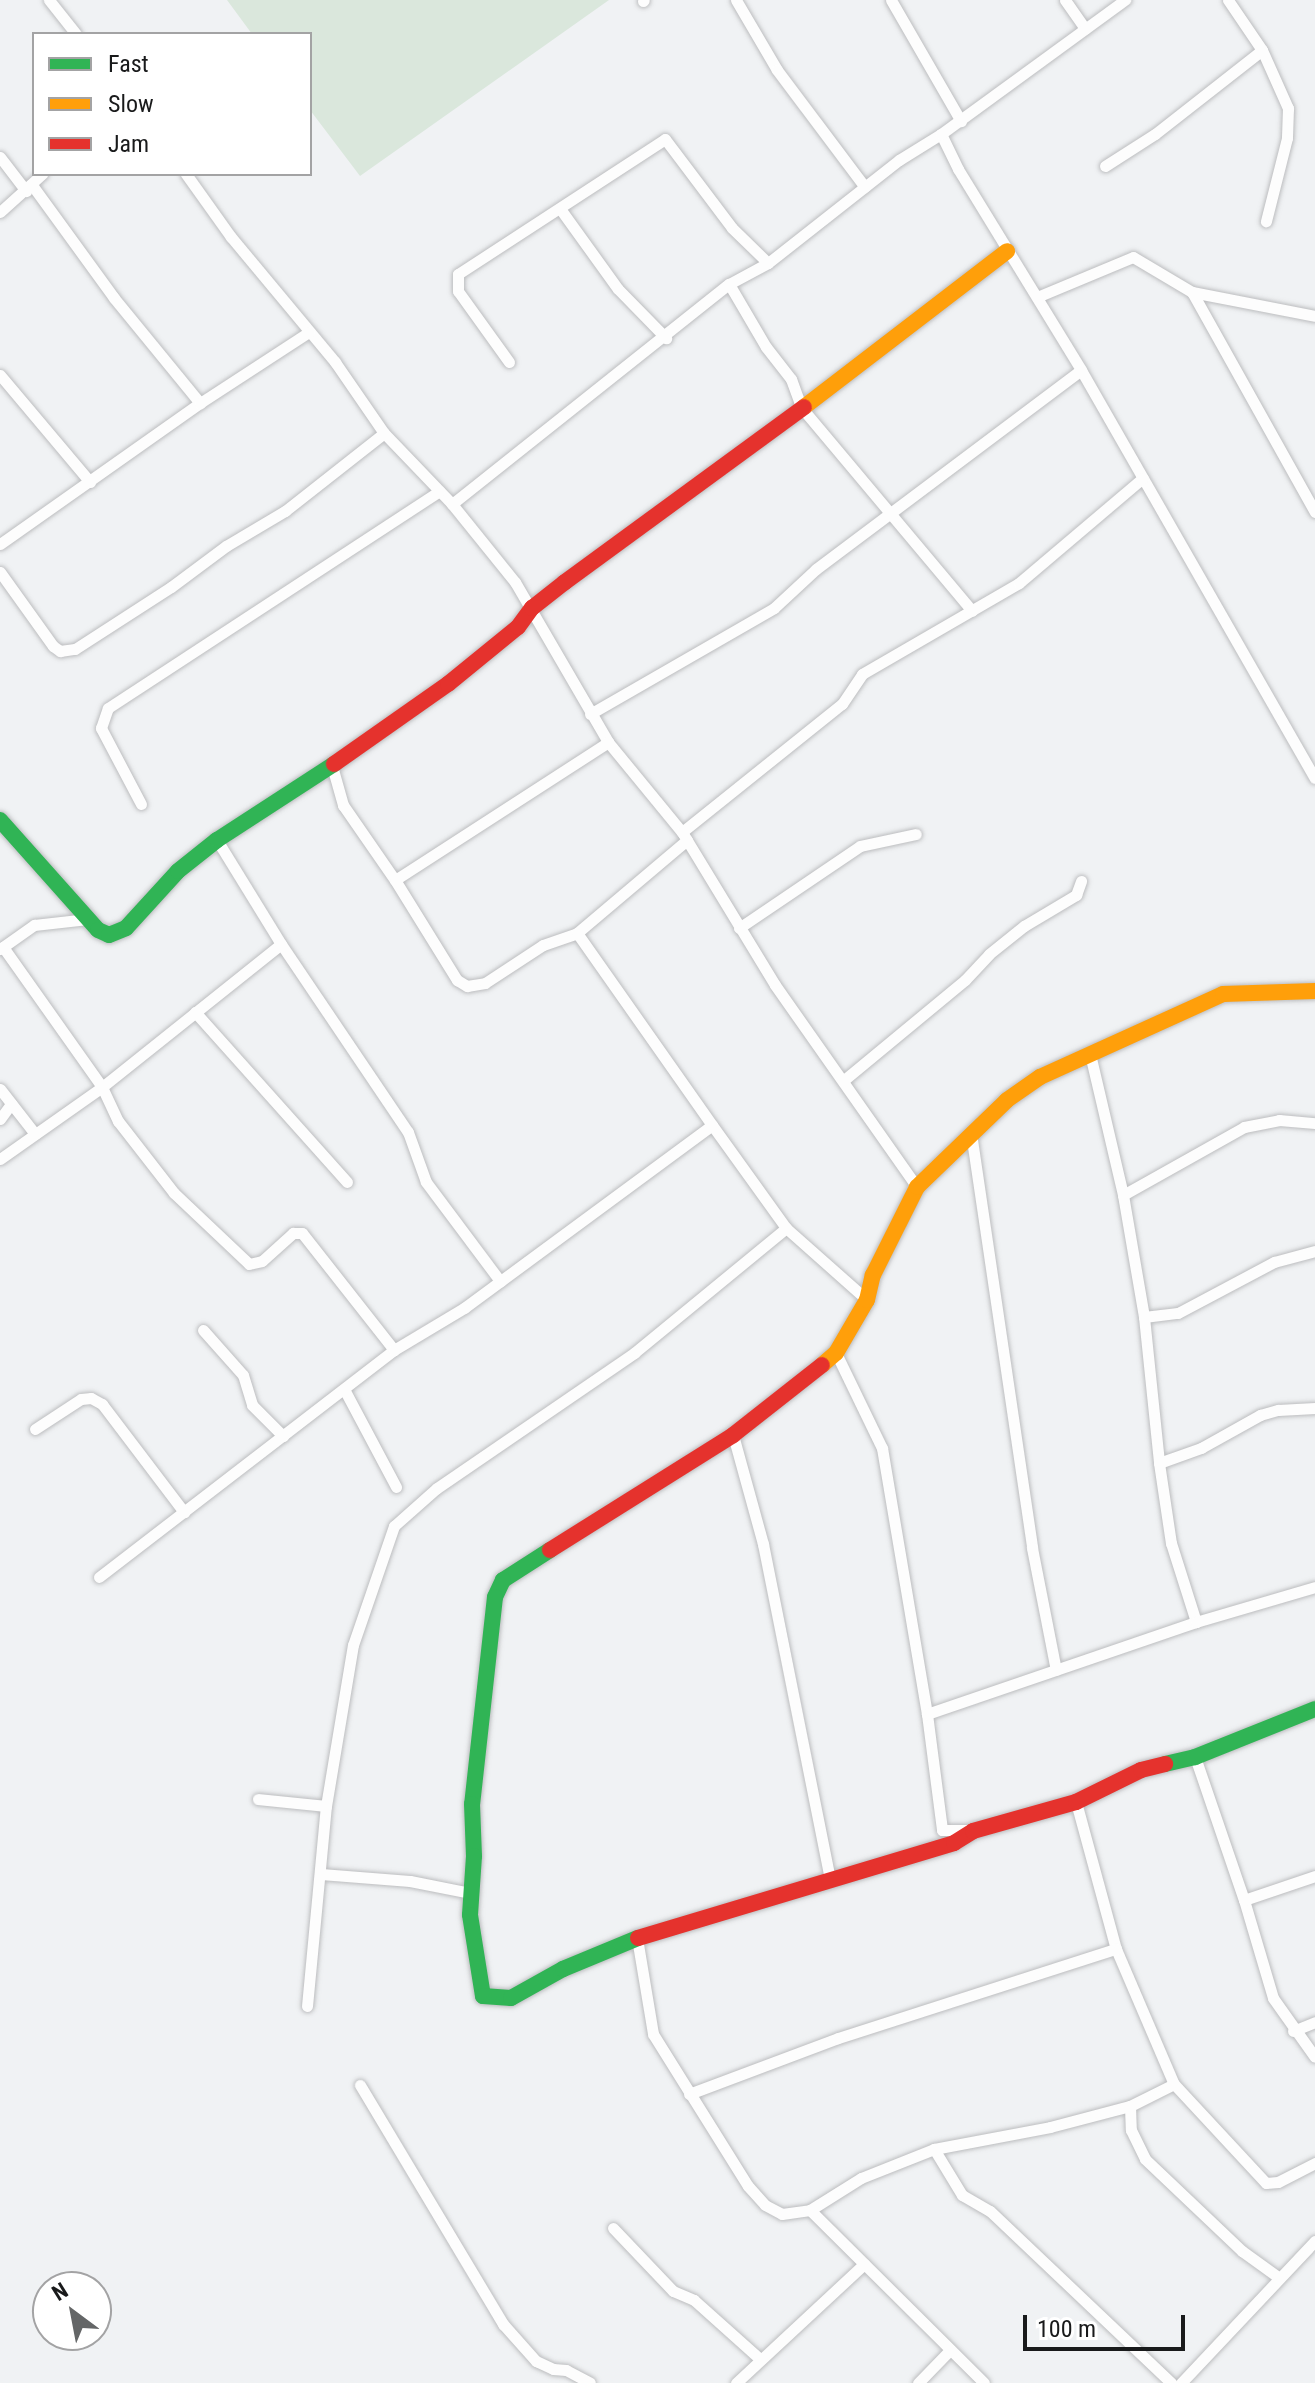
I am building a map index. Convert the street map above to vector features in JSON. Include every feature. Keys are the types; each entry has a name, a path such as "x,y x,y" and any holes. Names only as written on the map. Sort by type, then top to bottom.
{"street":[{"path":"49,0 74,32"},
{"path":"736,0 785,81 865,187"},
{"path":"891,0 961,121"},
{"path":"1065,0 1085,29"},
{"path":"452,504 666,338 729,284 768,263 899,160 961,121 1125,0"},
{"path":"1228,0 1262,50 1288,108 1287,138 1266,221"},
{"path":"1105,166 1155,134 1262,50"},
{"path":"941,134 958,169 1081,370 1315,778"},
{"path":"509,362 458,291 458,274 561,210 665,139 732,228 768,263"},
{"path":"0,157 29,188 200,403"},
{"path":"0,212 40,176"},
{"path":"187,176 231,237 309,332 384,433 452,504 532,608 608,742 685,836 739,928 917,1187"},
{"path":"561,210 618,289 666,338"},
{"path":"0,820 98,930 109,935 126,928 178,871 217,840 332,766 448,684 518,627 532,608 757,444 801,407 1007,251"},
{"path":"1037,297 1133,257 1192,292 1315,316"},
{"path":"729,284 766,347 791,379 801,407 889,516 972,611"},
{"path":"1192,292 1315,512"},
{"path":"0,544 200,403 309,332"},
{"path":"590,714 774,608 816,569 1081,370"},
{"path":"0,375 90,482"},
{"path":"0,572 53,646 60,651 75,649 226,546 285,511 384,433"},
{"path":"332,766 343,805 395,880 442,960 457,980 467,986 485,983 543,945 577,933 685,836 842,704 862,674 1019,583 1143,478"},
{"path":"141,804 101,728 108,708 439,491"},
{"path":"395,880 608,742"},
{"path":"739,928 860,846 916,834"},
{"path":"217,840 281,944 408,1132 426,1182 500,1281"},
{"path":"844,1080 965,980 1012,935 1076,895 1081,881"},
{"path":"88,919 34,925 2,948 102,1087 118,1121 174,1193 249,1264 262,1261 293,1233 302,1233 394,1350"},
{"path":"577,933 786,1228 867,1300"},
{"path":"0,1159 102,1087 281,944"},
{"path":"1315,991 1223,994 1029,1085 971,1133 917,1187 873,1275 867,1300 836,1353 782,1400 733,1435 503,1580 495,1597 472,1804 474,1856 470,1893 483,1996 511,1998 563,1969 637,1938 954,1843 973,1831 1076,1802 1141,1770 1195,1757 1315,1709"},
{"path":"195,1012 347,1182"},
{"path":"1090,1054 1123,1195 1144,1317 1159,1463 1171,1543 1196,1622"},
{"path":"0,1089 35,1134"},
{"path":"0,1119 11,1104"},
{"path":"1123,1195 1244,1127 1279,1120 1315,1123"},
{"path":"99,1577 394,1350 464,1308 712,1125"},
{"path":"971,1133 1032,1548 1056,1670"},
{"path":"307,2006 326,1806 353,1645 394,1526 437,1488 634,1353 786,1228"},
{"path":"1144,1317 1178,1313 1274,1262 1315,1251"},
{"path":"203,1330 243,1375 252,1405 283,1436"},
{"path":"836,1353 882,1448 927,1714 942,1830 973,1831"},
{"path":"344,1389 396,1487"},
{"path":"35,1429 81,1399 91,1398 102,1404 184,1512"},
{"path":"1159,1463 1201,1448 1260,1415 1278,1410 1315,1408"},
{"path":"733,1435 763,1544 830,1878"},
{"path":"927,1714 1196,1622 1315,1587"},
{"path":"1195,1757 1244,1900 1273,1998 1293,2031 1315,2057"},
{"path":"258,1799 326,1806"},
{"path":"1076,1802 1116,1949 1174,2084 1266,2183 1278,2182 1315,2163"},
{"path":"321,1874 410,1881 470,1893"},
{"path":"1244,1900 1315,1876"},
{"path":"637,1938 653,2034 748,2186 765,2205 782,2214 810,2210 861,2178 934,2149 1050,2127 1130,2106 1174,2084"},
{"path":"689,2094 838,2038 1116,1949"},
{"path":"1293,2031 1315,2022"},
{"path":"360,2085 503,2324 536,2361 553,2369 566,2370 590,2383"},
{"path":"1130,2106 1131,2130 1145,2159 1242,2251 1278,2277"},
{"path":"934,2149 962,2195 990,2211 1171,2383"},
{"path":"810,2210 984,2383"},
{"path":"613,2228 673,2291 694,2300 760,2359"},
{"path":"1181,2383 1315,2241"},
{"path":"736,2383 864,2264"},
{"path":"918,2383 950,2350"}],"shaded area":[{"path":"227,0 609,0 360,176 312,113 312,32 251,32"}],"traffic: fast":[{"path":"0,820 98,930 109,935 126,928 178,871 217,840 334,764"},
{"path":"550,1550 503,1580 495,1597 472,1804 474,1856 470,1915 483,1996 511,1998 563,1969 638,1938"},
{"path":"1165,1764 1195,1757 1315,1709"}],"traffic: slow":[{"path":"804,407 1007,251"},
{"path":"822,1365 836,1353 867,1300 873,1275 917,1187 1007,1100 1040,1077 1223,994 1315,991"}],"traffic: jam":[{"path":"334,764 448,684 518,627 532,608 565,582 804,407"},
{"path":"550,1550 733,1435 822,1365"},
{"path":"638,1938 954,1843 973,1831 1076,1802 1141,1770 1165,1764"}]}
